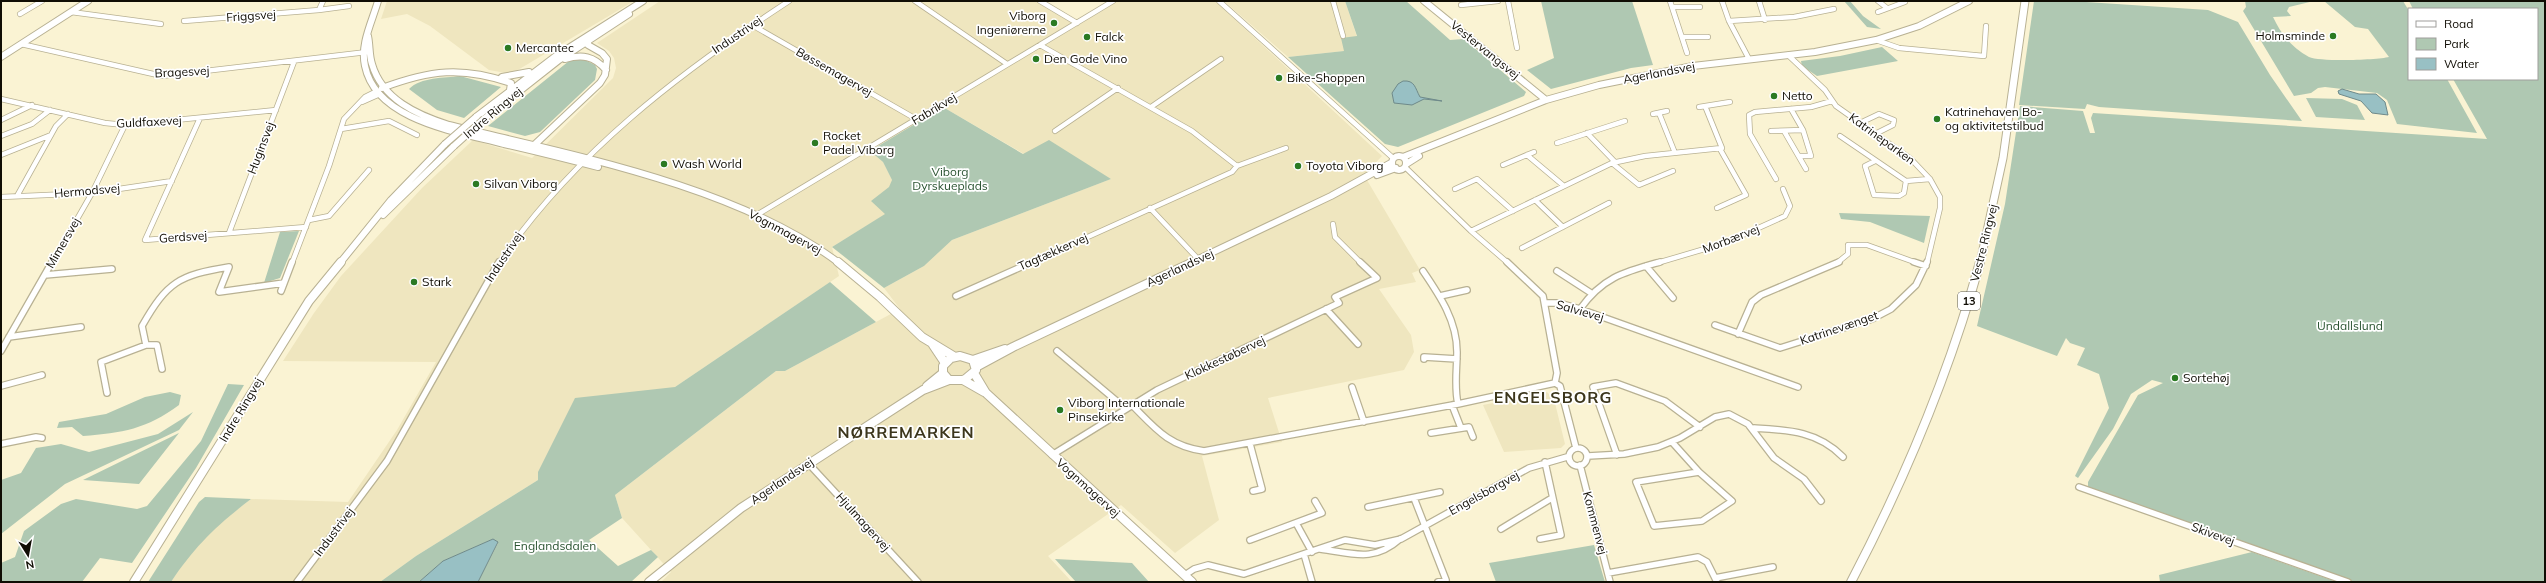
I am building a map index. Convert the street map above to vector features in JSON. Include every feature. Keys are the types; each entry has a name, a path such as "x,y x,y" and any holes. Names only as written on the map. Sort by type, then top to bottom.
{"main road":[{"name":"Vestre Ringvej","path":"1851,582 1893,496 1925,424 1949,363 1976,277 1994,210 2004,154 2025,1"}],"street":[{"path":"20,14 42,1"},
{"path":"1,57 88,1"},
{"path":"319,10 323,1"},
{"name":"Indre Ringvej","path":"134,582 293,325 355,244 405,184 445,144 476,117 536,70 603,24 643,1"},
{"name":"Indre Ringvej","path":"355,244 454,146 484,119 559,60 647,1"},
{"name":"Industrivej","path":"297,582 387,460 500,261 535,214 582,161 613,131 681,74 789,1"},
{"path":"915,1 1007,64"},
{"path":"1040,1 1077,23"},
{"name":"Fabrikvej","path":"755,216 1113,1"},
{"path":"1220,1 1394,163 1406,165"},
{"path":"1333,1 1343,36"},
{"name":"Vestervangsvej","path":"1424,1 1546,100"},
{"path":"1461,5 1498,1"},
{"path":"1508,1 1517,48"},
{"path":"1670,1 1686,53"},
{"path":"1722,1 1729,22 1749,59"},
{"path":"1759,1 1765,20"},
{"path":"1878,1 1887,8"},
{"name":"Agerlandsvej","path":"1403,158 1546,100 1643,75 1749,59 1838,48 1876,40 1919,26 1969,1"},
{"path":"378,2 363,53 364,66 379,92"},
{"path":"1878,12 1906,2"},
{"name":"Friggsvej","path":"184,21 319,10 349,6"},
{"path":"1672,7 1700,7"},
{"path":"1729,22 1794,17 1834,9"},
{"path":"71,12 161,24"},
{"name":"Bøssemagervej","path":"752,25 916,119"},
{"path":"1876,40 1899,48 1984,56 1986,26"},
{"name":"Vognmagervej","path":"368,36 372,64 386,89 405,106 437,121 582,161 634,173 707,194 800,238 825,253 871,288 933,344 955,357"},
{"path":"1682,37 1708,37"},
{"path":"533,148 600,83 608,62 605,56 588,45 588,41"},
{"name":"Bragesvej","path":"21,44 162,76 371,52"},
{"path":"1040,44 1151,107 1218,150 1237,166"},
{"name":"Katrineparken","path":"1788,55 1825,90 1832,100 1860,123 1911,158 1930,178 1940,197 1940,208 1926,266"},
{"path":"559,60 587,56 598,61 606,70"},
{"path":"1151,107 1222,59"},
{"name":"Huginsvej","path":"229,233 294,62"},
{"path":"281,291 347,114 359,103 386,89 414,78 436,72 464,70 498,77 514,77 536,70"},
{"path":"498,77 511,83 510,90"},
{"path":"1055,131 1118,88"},
{"name":"Vognmagervej","path":"379,92 411,118 433,126 533,148"},
{"name":"Guldfaxevej","path":"1,99 125,125 276,110"},
{"path":"1776,179 1750,134 1748,118 1755,112 1811,107 1832,100"},
{"path":"1699,107 1730,102"},
{"path":"1,120 32,105"},
{"path":"1705,106 1722,148 1720,149 1746,194 1717,208"},
{"path":"1791,109 1803,130 1811,156 1799,156"},
{"path":"1,136 32,124 50,110"},
{"path":"1653,114 1667,111"},
{"path":"1658,113 1675,153"},
{"path":"17,196 51,135 61,120 68,114"},
{"path":"1860,123 1880,114 1888,116 1894,120 1893,125 1875,134"},
{"name":"Gerdsvej","path":"200,118 145,240 306,227"},
{"path":"341,129 389,121 417,134"},
{"path":"1557,143 1625,121"},
{"name":"Mimersvej","path":"1,351 92,193 125,125"},
{"path":"1771,131 1803,130"},
{"path":"1784,131 1806,169"},
{"path":"1587,133 1614,163 1639,185 1673,171"},
{"path":"1,155 51,135"},
{"name":"Katrineparken","path":"1840,136 1906,181 1930,178"},
{"name":"Agerlandsvej","path":"1406,165 1451,139"},
{"name":"Tagtækkervej","path":"956,296 1232,172 1237,166 1286,148"},
{"path":"1471,232 1614,163 1645,156 1720,149"},
{"path":"1503,165 1534,152"},
{"path":"1528,155 1564,186"},
{"path":"1394,163 1403,158 1406,165"},
{"name":"Katrineparken","path":"1875,161 1865,166 1874,195 1899,196 1904,193 1906,181"},
{"name":"Agerlandsvej","path":"975,367 1013,346 1346,189 1394,163"},
{"name":"Salvievej","path":"1406,165 1471,232 1535,286 1546,303 1560,303 1580,309 1798,387"},
{"path":"308,220 329,216 369,170"},
{"path":"1455,189 1477,179 1513,211"},
{"name":"Hermodsvej","path":"1,197 92,193 172,181"},
{"name":"Morbærvej","path":"1580,309 1591,293 1603,282 1613,277 1725,243 1785,216 1790,206 1783,189"},
{"path":"1535,200 1563,227"},
{"path":"1522,248 1609,204"},
{"path":"1150,208 1198,259"},
{"name":"Klokkestøbervej","path":"1052,455 1131,404 1339,303 1335,297 1377,278 1335,237 1333,224"},
{"path":"1738,334 1752,302 1761,295 1843,260 1848,254 1848,245 1867,245 1926,266"},
{"path":"1646,266 1673,298"},
{"name":"Katrinevænget","path":"1715,325 1780,348 1872,319 1903,300 1916,285 1926,266"},
{"path":"146,345 142,326 157,297 171,284 184,276 204,270 229,267 219,292 284,283"},
{"name":"Mimersvej","path":"45,275 112,270"},
{"path":"1423,271 1440,296 1454,328 1457,359 1458,404"},
{"path":"1557,271 1591,293"},
{"path":"1440,296 1467,290"},
{"path":"1546,303 1557,373 1555,383"},
{"path":"1326,309 1358,344"},
{"path":"9,337 81,327"},
{"name":"Vognmagervej","path":"933,344 945,363"},
{"path":"107,393 101,362 146,345 157,345 162,369"},
{"path":"1057,351 1125,408"},
{"path":"965,356 975,367 962,380 949,380 943,373 945,363 955,357 965,356"},
{"path":"1424,359 1457,359"},
{"name":"Vognmagervej","path":"975,367 986,392"},
{"name":"Agerlandsvej","path":"649,582 741,508 922,390 943,373"},
{"path":"1,386 42,375"},
{"name":"Agerlandsvej","path":"922,390 949,380"},
{"name":"Vognmagervej","path":"962,380 986,392 1052,455 1192,582"},
{"path":"1131,404 1168,441 1177,447 1204,452 1452,406 1555,383 1560,386 1576,448"},
{"path":"1617,455 1592,387 1616,383 1664,401 1700,427"},
{"path":"1352,387 1364,422"},
{"path":"1452,406 1461,428"},
{"path":"1588,456 1617,455 1654,448 1672,442 1700,427 1717,415 1726,413 1736,416 1754,428 1765,448 1775,459 1805,480 1821,501"},
{"path":"1431,433 1469,426 1474,437"},
{"path":"1754,428 1796,430 1809,433 1822,438 1843,457"},
{"path":"1,444 36,437 42,438"},
{"path":"1672,442 1699,472 1732,502 1702,521 1654,526 1636,482 1699,472"},
{"path":"1250,444 1262,489 1253,491"},
{"path":"1576,448 1584,450 1588,456 1587,462 1580,465 1572,463 1567,457 1569,451 1576,448"},
{"name":"Engelsborgvej","path":"1185,575 1194,567 1203,564 1212,565 1232,574 1244,574 1345,540 1375,545 1401,539 1529,468 1545,462 1567,457"},
{"path":"1540,539 1561,535 1545,462"},
{"name":"Hjulmagervej","path":"808,464 918,582"},
{"name":"Kommenvej","path":"1580,465 1610,582"},
{"name":"Skivevej","path":"2079,487 2348,582"},
{"name":"Engelsborgvej","path":"1368,507 1440,492"},
{"path":"1414,498 1446,580 1438,582"},
{"path":"1501,529 1552,498"},
{"path":"1250,540 1322,513 1315,500"},
{"path":"1296,523 1312,552"},
{"name":"Engelsborgvej","path":"1319,549 1368,556 1393,547 1401,539"},
{"path":"1304,554 1312,582"},
{"path":"1608,573 1698,557 1707,562 1716,580 1773,566"}],"shaded area":[{"name":"Mercantec","path":"387,1 634,1 511,74 489,70 430,26 407,14 381,19"},
{"path":"660,1 1044,1 1077,21 1116,1 1215,1 1382,156 1364,175 1420,270 1412,273 1416,282 1379,289 1411,335 1414,352 1404,370 1268,398 1282,442 1202,456 1219,520 1175,553 1121,505 1048,556 1072,582 661,582 671,572 622,518 615,495 776,371 785,371 900,309 884,288 924,266 952,240 1111,179 1024,154 943,107 870,151 883,162 892,180 886,214 832,247 839,276 538,480 416,556 380,582 171,582 191,552 222,521 251,499 348,502 397,430 436,362 283,361 314,313 341,276 422,188 473,140 532,158 613,78 616,68 614,58 609,51 597,43"},
{"path":"1224,1 1345,1 1357,37 1344,51 1288,57"},
{"path":"1547,392 1554,399 1565,444 1561,448 1504,452 1483,405"}],"green space":[{"path":"1345,1 1406,1 1450,40 1464,39 1526,92 1524,96 1398,147 1385,144 1288,57 1344,51 1341,38 1357,36"},
{"path":"1541,1 1632,1 1653,65 1631,68 1551,89 1527,70 1554,58"},
{"path":"1844,1 1850,1 1863,16 1881,29 1867,27"},
{"path":"2034,1 2071,1 2208,10 2238,22 2270,75 2302,121 2099,107 2087,104 2085,109 2019,105"},
{"path":"2245,1 2314,1 2289,7 2287,11 2291,16 2273,17 2292,45 2309,57 2324,60 2349,60 2389,57 2368,29 2355,27 2324,1 2403,1 2408,9 2408,80 2448,80 2477,133 2397,124 2387,100 2377,93 2325,87 2318,88 2311,93 2294,96 2243,11 2246,7"},
{"name":"Undallslund","path":"2409,1 2545,1 2545,582 2355,582 2088,487 2088,482 2138,395 2163,383 2152,380 2131,394 2113,429 2078,478 2075,476 2109,408 2099,374 2077,365 2085,348 2070,343 2066,338 2057,356 1977,326 2005,204 2020,106 2083,111 2090,133 2095,133 2091,118 2093,113 2487,139 2454,80 2538,80 2538,8 2412,8"},
{"path":"1882,47 1898,61 1817,76 1802,66 1801,61 1840,56"},
{"path":"583,59 595,65 597,69 595,80 540,132 525,136 488,126 569,61"},
{"path":"460,76 501,87 464,118 437,110 409,89 426,80"},
{"path":"2306,98 2342,99 2357,105 2365,120 2316,117"},
{"name":"Viborg Dyrskueplads","path":"943,107 1023,154 1049,140 1111,179 952,240 924,266 884,288 832,247 885,214 871,201 889,187 892,180 883,162 870,151"},
{"path":"1839,213 1930,216 1924,243 1870,222 1841,219"},
{"path":"299,231 280,278 264,283 280,232"},
{"name":"Englandsdalen","path":"830,282 876,322 785,371 776,371 615,495 622,518 589,540 618,566 651,550 658,557 631,582 478,582 498,543 493,539 443,561 419,582 380,582 416,556 538,480 538,472 575,398 675,387"},
{"path":"228,384 244,385 196,468 132,563 100,558 82,582 1,582 1,563 15,557 24,531 61,504 76,499 137,509 147,506 201,441"},
{"path":"170,392 181,395 179,405 156,420 145,425 122,431 83,436 72,427 57,428 59,422 106,414 145,397"},
{"path":"193,412 179,430 65,484 1,534 1,480 21,473 36,448 61,444 89,452 158,434"},
{"path":"179,433 139,484 83,480"},
{"path":"205,497 251,499 207,537 171,582 148,582 199,502"},
{"path":"1594,545 1605,582 1496,582 1489,563"},
{"path":"2252,552 2337,582 2160,582 2159,575"},
{"path":"1055,559 1132,563 1149,582 1076,582"}],"water":[{"path":"1403,81 1412,83 1420,97 1442,101 1424,99 1412,105 1394,103 1392,93 1398,84"},
{"path":"2342,89 2359,94 2376,94 2385,102 2388,115 2372,113 2361,101 2339,94 2338,91"},
{"path":"493,539 498,542 478,582 419,582 443,561"}],"place":[{"name":"Viborg Ingeniørerne","path":"1054,23"},
{"name":"Holmsminde","path":"2333,36"},
{"name":"Falck","path":"1087,37"},
{"name":"Mercantec","path":"508,48"},
{"name":"Den Gode Vino","path":"1036,59"},
{"name":"Bike-Shoppen","path":"1279,78"},
{"name":"Netto","path":"1774,96"},
{"name":"Katrinehaven Bo- og aktivitetstilbud","path":"1937,119"},
{"name":"Rocket Padel Viborg","path":"815,143"},
{"name":"Wash World","path":"664,164"},
{"name":"Toyota Viborg","path":"1298,166"},
{"name":"Silvan Viborg","path":"476,184"},
{"name":"Stark","path":"414,282"},
{"name":"Sortehøj","path":"2175,378"},
{"name":"Viborg Internationale Pinsekirke","path":"1060,410"}],"district":[{"name":"ENGELSBORG","path":"1553,397"},
{"name":"NØRREMARKEN","path":"906,432"}]}
